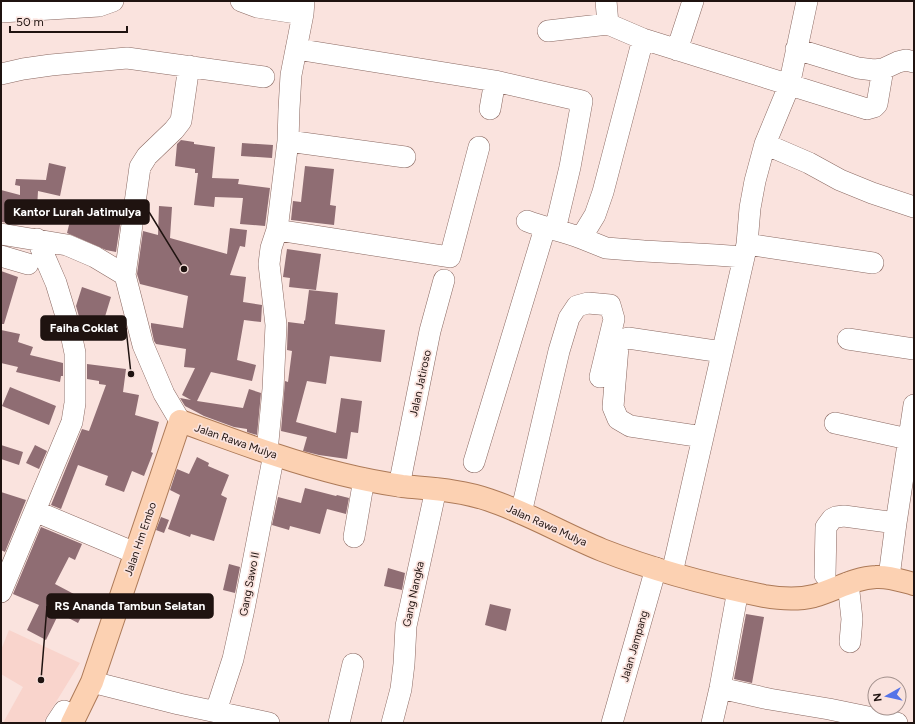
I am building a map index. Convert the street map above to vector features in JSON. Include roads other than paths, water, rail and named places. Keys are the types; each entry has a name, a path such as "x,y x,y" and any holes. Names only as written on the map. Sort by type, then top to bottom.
{"main road":[{"name":"Jalan Rawa Mulya","path":"180,421 271,453 340,474 399,486 436,490 487,499 602,550 664,570 738,590 775,598 800,599 814,596 848,583 868,578 889,577 914,584"},
{"name":"Jalan Hm Embo","path":"64,719 92,682 180,421"}],"street":[{"path":"1,12 99,6 113,1"},
{"path":"241,1 257,6 303,8"},
{"path":"606,1 608,24"},
{"path":"677,50 693,1"},
{"name":"Jalan Jampang","path":"612,723 664,570 703,436 745,251 755,181 765,144 789,86 807,1"},
{"name":"Gang Sawo II","path":"216,711 233,659 244,609 271,453 276,325 269,264 271,248 277,230 288,141 291,75 303,8"},
{"path":"548,31 608,24 643,39 789,86 867,109 870,109 877,104 883,69"},
{"path":"581,238 595,215 603,192 643,39"},
{"path":"296,49 495,81 582,101 570,167 543,226 474,462"},
{"path":"796,49 858,68 874,70 883,69 906,60 914,62"},
{"path":"1,74 44,66 127,58 264,77"},
{"path":"180,421 164,394 143,345 125,275 140,167 147,156 174,130 180,121 189,66"},
{"path":"490,109 495,81"},
{"path":"288,141 405,157"},
{"path":"765,144 809,163 840,180 872,193 914,207"},
{"path":"277,230 450,257 479,147"},
{"path":"543,226 568,232 606,248 716,255 745,251 874,263"},
{"path":"1,234 67,245 83,251 125,275"},
{"path":"1,592 72,422 75,403 75,353 70,329 56,283 37,239"},
{"path":"1,256 28,264"},
{"name":"Jalan Jatiroso","path":"399,486 430,331 444,280"},
{"path":"521,513 559,351 569,318 576,306 588,303 610,305 614,319 600,377"},
{"path":"703,436 630,426 618,419 614,407 618,347 621,341 628,338 722,352"},
{"path":"848,339 914,349"},
{"path":"889,577 914,405"},
{"path":"835,423 908,439"},
{"path":"354,537 364,479"},
{"name":"Gang Nangka","path":"392,723 401,689 406,626 436,490"},
{"path":"35,511 135,553"},
{"path":"825,575 826,527 832,519 844,516 896,522"},
{"path":"848,583 852,619 850,642"},
{"path":"712,723 738,590"},
{"path":"339,723 353,664"},
{"path":"92,682 179,704 269,723"},
{"path":"720,688 769,699 829,709 897,723"}],"place":[{"name":"Kantor Lurah Jatimulya","path":"184,269"},
{"name":"Faiha Coklat","path":"131,374"},
{"name":"RS Ananda Tambun Selatan","path":"41,680"}]}
